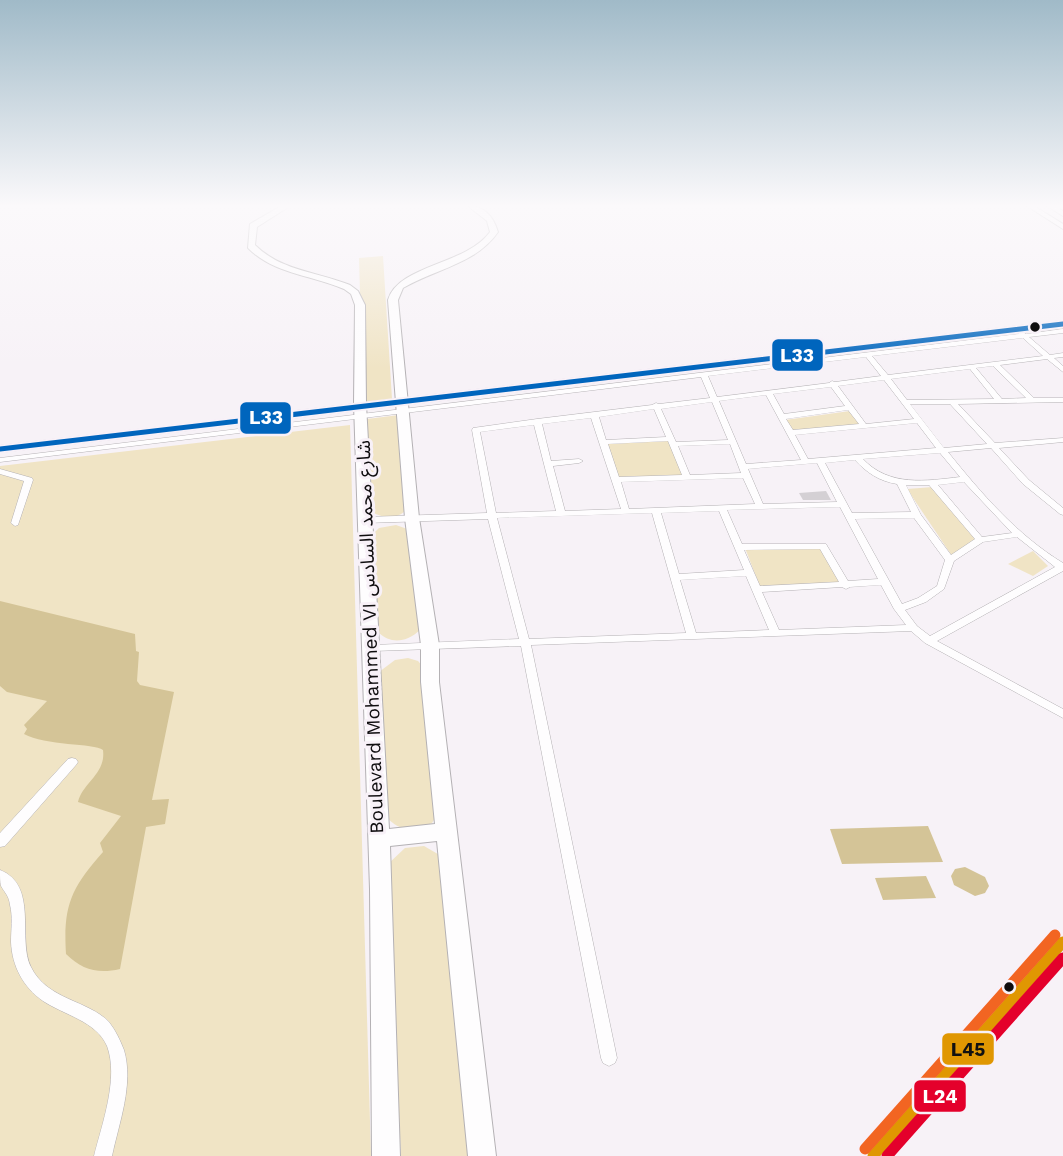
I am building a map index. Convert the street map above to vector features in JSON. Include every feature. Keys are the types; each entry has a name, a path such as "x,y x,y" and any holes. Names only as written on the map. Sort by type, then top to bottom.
{"main road":[{"name":"Boulevard Mohammed VI شارع محمد السادس","path":"269,260 330,280 355,293 360,305 361,412 379,838 386,1156"},
{"path":"461,260 407,282 395,293 393,312 412,518 430,645 430,682 482,1156"},
{"path":"0,451 361,412 1063,328"},
{"path":"379,838 447,831"},
{"path":"873,1156 1063,942"}],"street":[{"path":"402,407 704,375 868,355 1020,332 1063,370"},
{"path":"868,355 918,421 967,479 1020,534 1062,567 929,641"},
{"path":"609,1058 524,642 492,516 477,430 1063,355"},
{"path":"995,364 1032,400"},
{"path":"971,366 1000,401"},
{"path":"704,375 760,507"},
{"path":"832,383 864,426"},
{"path":"768,391 806,461"},
{"path":"904,402 1063,400"},
{"path":"953,402 1037,493 1063,512"},
{"path":"656,405 687,477"},
{"path":"782,417 850,407"},
{"path":"0,460 361,412"},
{"path":"594,414 626,512"},
{"path":"537,421 561,514"},
{"path":"790,433 918,421"},
{"path":"616,480 687,477 806,461 1063,440"},
{"path":"603,442 733,442"},
{"path":"857,457 870,474 901,484 967,479"},
{"path":"549,464 579,461"},
{"path":"820,461 899,609 913,628 929,641 1062,712"},
{"path":"0,471 29,480 15,523"},
{"path":"931,482 980,540"},
{"path":"901,484 917,515 950,560"},
{"path":"365,520 843,504"},
{"path":"722,508 775,633"},
{"path":"656,512 692,636"},
{"path":"850,516 917,515"},
{"path":"899,609 922,600 941,587 950,560 980,540 1020,534"},
{"path":"739,547 823,546 846,586"},
{"path":"677,577 750,573"},
{"path":"756,589 885,582"},
{"path":"373,648 913,628"},
{"path":"0,842 72,762"},
{"path":"0,876 16,895 20,912 18,949 31,980 45,995 88,1015 105,1028 116,1048 115,1096 103,1156"}],"shaded area":[{"path":"359,260 383,260 392,399 367,403 363,397"},
{"path":"850,411 862,427 792,433 785,420"},
{"path":"399,415 407,509 395,517 386,517 372,512 367,419"},
{"path":"350,425 371,1156 0,1156 0,466"},
{"path":"668,441 683,475 618,479 606,444"},
{"path":"933,487 981,541 954,559 907,489"},
{"path":"396,525 410,530 420,630 399,640 388,639 378,632 373,534 379,528"},
{"path":"823,547 843,585 760,587 745,548"},
{"path":"1033,551 1048,566 1033,576 1008,564"},
{"path":"0,601 135,634 136,651 139,652 137,681 140,685 174,692 152,800 169,799 165,824 146,827 120,969 91,969 78,964 66,954 66,923 71,898 83,876 103,852 100,843 121,816 78,802 84,789 98,772 103,750 44,741 24,734 27,729 24,725 47,701 7,692 0,686"},
{"path":"408,658 418,661 424,668 439,812 432,823 413,829 402,828 387,817 379,672 395,660"},
{"path":"928,826 943,862 842,864 830,829"},
{"path":"424,846 443,857 470,1156 401,1156 387,865 405,848"},
{"path":"965,867 985,877 989,886 985,893 975,896 954,885 951,876 955,869"},
{"path":"926,876 936,898 883,900 875,878"}],"building":[{"path":"826,491 831,500 803,500 799,493"}],"transit line":[{"name":"L33","path":"0,449 1063,324"},
{"path":"865,1149 1055,935"},
{"name":"L45","path":"873,1156 1063,942"},
{"name":"L24","path":"887,1156 1063,958"}]}
